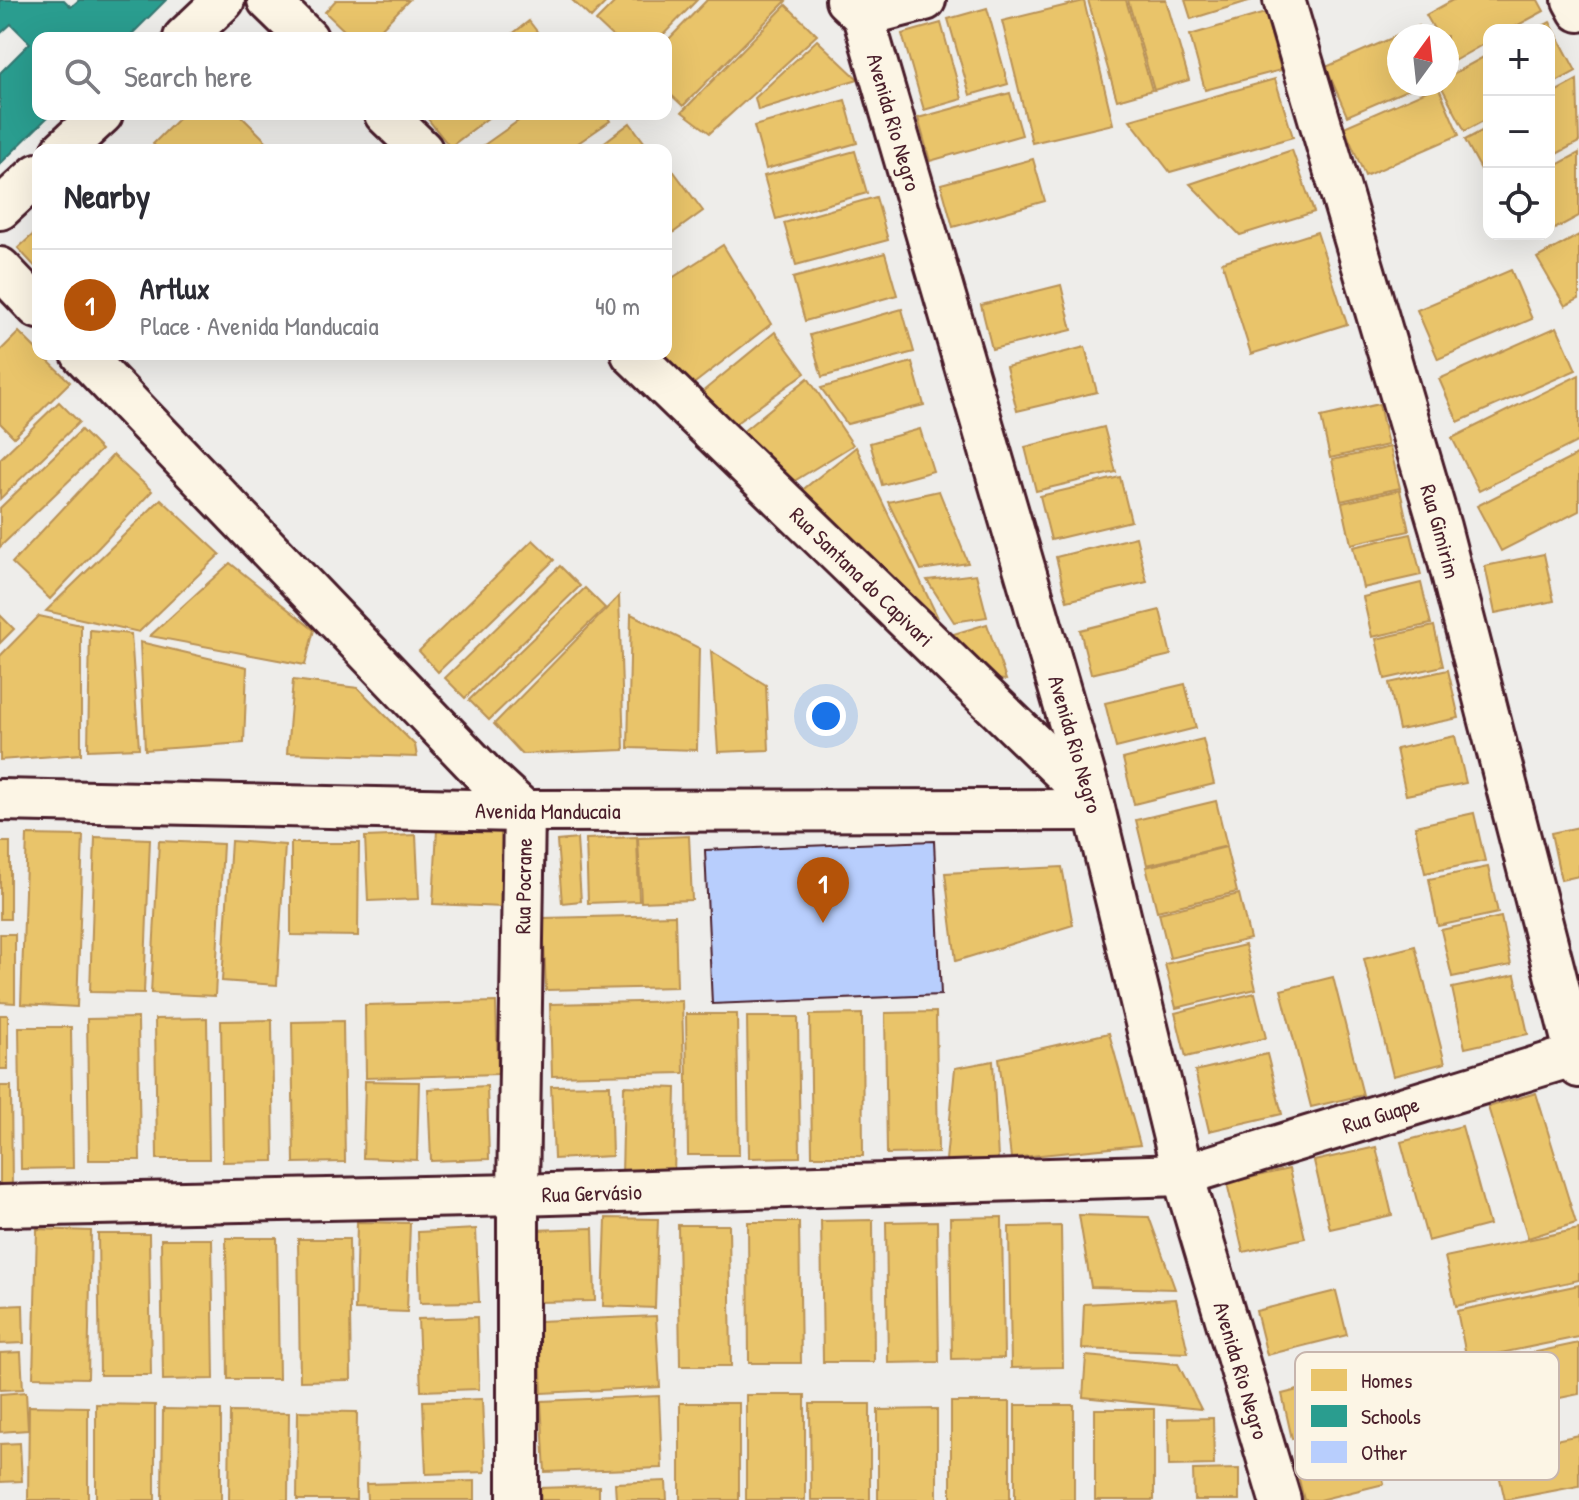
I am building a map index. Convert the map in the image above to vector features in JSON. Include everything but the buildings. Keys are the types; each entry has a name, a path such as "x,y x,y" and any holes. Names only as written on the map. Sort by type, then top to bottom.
{"street":[{"path":"190,32 224,0"},
{"path":"268,0 301,32"},
{"path":"854,8 925,0"},
{"name":"Rua Gimirim","path":"1284,0 1440,527 1578,1059"},
{"path":"1573,0 1579,11"},
{"name":"Avenida Rio Negro","path":"854,8 1093,805 1183,1175 1280,1500"},
{"path":"70,144 96,120"},
{"path":"391,120 416,144"},
{"path":"0,209 32,180"},
{"path":"0,268 32,302"},
{"name":"Rua Pocrane","path":"88,360 486,776 524,811 518,1195 518,1500"},
{"name":"Rua Santana do Capivari","path":"638,360 1093,805"},
{"name":"Avenida Manducaia","path":"0,800 524,811 1093,805"},
{"name":"Rua Guape","path":"1183,1175 1578,1059"},
{"name":"Rua Gervásio","path":"0,1206 518,1195 1183,1175"}],"place":[{"name":"Artlux","path":"823,923"}]}
